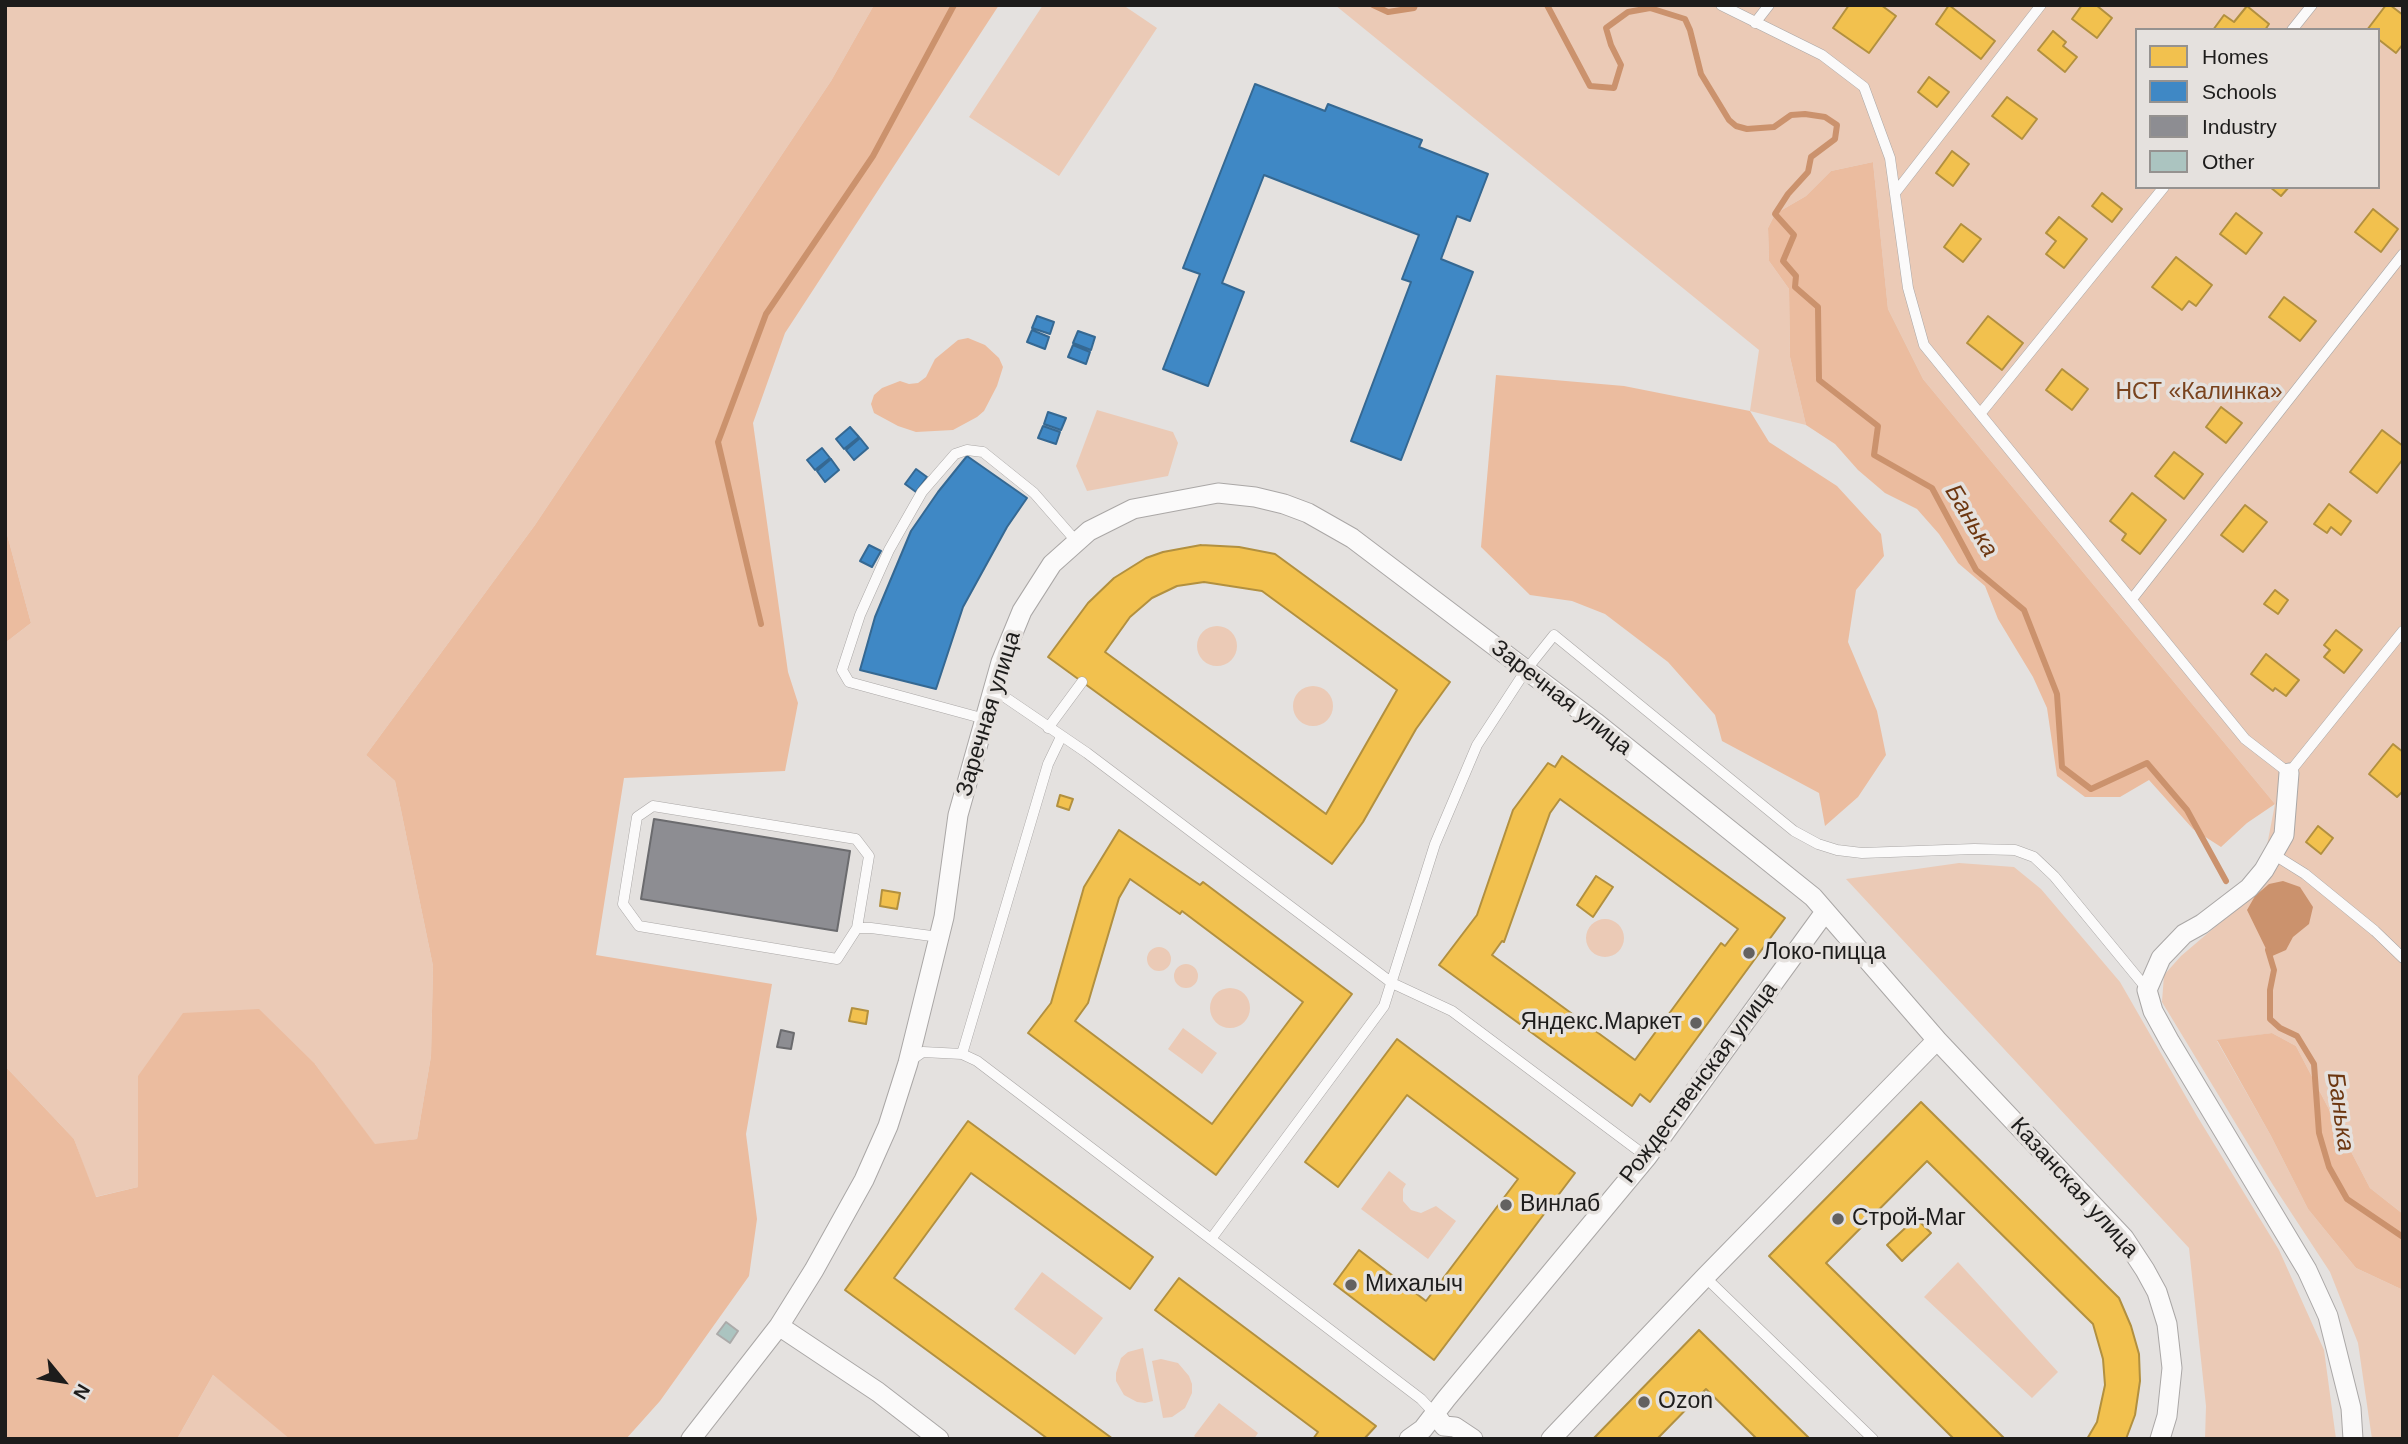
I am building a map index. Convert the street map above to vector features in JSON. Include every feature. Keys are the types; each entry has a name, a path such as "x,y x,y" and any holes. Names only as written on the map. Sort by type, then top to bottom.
{"street":[{"name":"Заречная улица","path":"691,1439 779,1326 864,1180 888,1126 908,1063 944,917 958,816 993,689 1023,611 1052,564 1076,541 1089,531 1133,509 1218,493 1255,497 1308,513 1352,538 1595,722 1813,897 1884,978"},
{"path":"2289,773 2284,835 2264,870 2249,888 2202,924 2184,934 2161,958 2147,990 2153,1010 2170,1042 2307,1270 2328,1316 2351,1408 2353,1439"},
{"name":"Рождественская улица","path":"1409,1439 1423,1429 1647,1157 1825,912"},
{"name":"Казанская улица","path":"1884,978 1937,1040 2124,1238 2145,1270 2157,1292 2167,1324 2172,1368 2167,1416 2160,1439"},
{"path":"1551,1439 1937,1040"},
{"path":"779,1326 878,1392 939,1439"},
{"path":"1435,1414 1444,1426 1455,1427 1473,1439"}],"lane":[{"path":"1721,5 1822,55 1864,87 1890,158 1908,288 1924,345 2245,739 2289,773 2403,631"},
{"path":"1755,23 1769,5"},
{"path":"1895,193 2040,5"},
{"path":"2294,28 2312,5"},
{"path":"1980,414 2162,189"},
{"path":"2132,599 2403,254"},
{"path":"985,719 849,682 842,670 860,615 889,550 922,492 956,454 967,450 983,452 1034,493 1076,541"},
{"path":"1211,1239 1384,1006 1435,844 1477,744 1526,670 1554,635 1794,831 1818,844 1862,853 1974,849 2015,850 2034,857 2054,876 2147,990"},
{"path":"1048,728 1083,682"},
{"path":"993,689 1087,753 1392,983 1451,1012 1647,1157"},
{"path":"962,1054 1048,764 1061,737"},
{"path":"653,806 856,839 869,856 857,928 837,958 639,926 623,904 637,817 653,806"},
{"path":"2273,854 2305,874 2375,931 2403,958"},
{"path":"857,928 939,937"},
{"path":"908,1063 923,1052 962,1054 978,1061 1421,1399 1435,1414"},
{"path":"1705,1277 1873,1439"}],"green space":[{"path":"5,5 874,5 831,81 535,525 366,755 395,781 433,966 431,1056 417,1139 375,1145 315,1064 138,1076 138,1187 95,1197 74,1139 5,1066 5,643 31,623 5,527"},
{"path":"1043,5 1123,5 1157,28 1059,176 969,117"},
{"name":"НСТ «Калинка»","path":"1335,5 2403,5 2403,1214 2370,1188 2296,1046 2272,1033 2217,1041 2271,1136 2308,1209 2356,1268 2403,1290 2403,1439 2372,1439 2358,1343 2330,1272 2273,1185 2162,1002 2164,975 2181,956 2249,898 2278,867 2264,861 2275,804 1923,379 1888,309 1873,162 1831,171 1806,196 1775,214 1768,228 1769,261 1789,289 1790,357 1806,425 1750,411 1759,350"},
{"path":"1097,410 1173,432 1178,443 1168,476 1087,491 1076,466"},
{"path":"1217,626 1231,632 1237,646 1231,660 1217,666 1203,660 1197,646 1203,632"},
{"path":"1313,686 1327,692 1333,706 1327,720 1313,726 1299,720 1293,706 1299,692"},
{"path":"1959,863 2014,867 2041,889 2120,982 2197,1116 2279,1250 2324,1350 2336,1439 2205,1439 2206,1406 2189,1248 1846,879"},
{"path":"1605,919 1619,924 1624,938 1619,952 1605,957 1591,952 1586,938 1591,924"},
{"path":"1159,947 1168,950 1171,959 1168,968 1159,971 1150,968 1147,959 1150,950"},
{"path":"1186,964 1195,967 1198,976 1195,985 1186,988 1177,985 1174,976 1177,967"},
{"path":"1230,988 1244,994 1250,1008 1244,1022 1230,1028 1216,1022 1210,1008 1216,994"},
{"path":"1183,1028 1217,1053 1202,1074 1168,1049"},
{"path":"1389,1171 1406,1184 1403,1201 1411,1210 1421,1213 1436,1206 1456,1221 1428,1259 1361,1209"},
{"path":"1958,1262 2058,1372 2032,1398 1924,1297"},
{"path":"1042,1272 1103,1318 1075,1355 1014,1309"},
{"path":"1143,1348 1153,1401 1145,1403 1124,1395 1116,1381 1121,1358 1128,1352"},
{"path":"1161,1359 1178,1363 1192,1384 1192,1393 1185,1408 1172,1417 1163,1418 1152,1361"},
{"path":"213,1375 288,1435 290,1439 177,1439"},
{"path":"1219,1403 1258,1433 1254,1439 1198,1439 1194,1436"}],"shaded area":[{"path":"874,5 999,5 785,333 753,423 788,672 798,703 785,771 624,778 596,955 772,984 746,1134 757,1219 749,1276 660,1401 626,1439 290,1439 213,1375 177,1439 5,1439 5,1066 74,1139 96,1197 138,1187 138,1076 183,1013 259,1009 315,1064 375,1144 417,1139 431,1056 433,966 395,781 366,755 535,525 831,81"},
{"path":"1873,162 1888,309 1923,379 2275,804 2247,823 2221,847 2193,829 2149,780 2120,797 2085,797 2057,776 2047,708 2033,677 1998,619 1985,586 1958,563 1939,534 1917,509 1885,493 1858,470 1835,444 1806,425 1790,357 1789,289 1769,261 1768,228 1775,214 1806,196 1831,171"},
{"path":"968,338 985,345 999,358 1003,367 984,411 977,417 953,430 916,432 874,413 871,404 874,395 882,388 900,381 918,383 926,377 935,359 958,340"},
{"path":"1496,375 1624,386 1750,411 1769,442 1837,486 1881,534 1884,556 1856,590 1848,642 1877,711 1886,755 1858,797 1825,826 1819,793 1722,741 1715,715 1668,662 1605,614 1572,601 1530,595 1481,547"},
{"path":"5,527 31,623 5,643"},
{"path":"2283,881 2300,887 2313,907 2309,924 2293,937 2286,950 2270,957 2247,910 2255,896 2269,884"},
{"path":"2272,1033 2296,1046 2370,1188 2403,1214 2403,1290 2356,1268 2308,1209 2217,1040"}],"building: Homes":[{"path":"1849,5 1881,5 1896,16 1869,53 1833,28"},
{"path":"1949,5 1995,41 1981,59 1936,24"},
{"path":"2082,5 2096,5 2112,18 2097,38 2072,19"},
{"path":"2386,5 2390,5 2403,15 2403,44 2396,53 2380,41 2380,28 2369,28"},
{"path":"2247,6 2269,24 2266,28 2214,28 2224,15 2234,22"},
{"path":"2053,31 2066,42 2063,46 2077,57 2065,72 2038,50"},
{"path":"1929,77 1949,92 1937,107 1918,92"},
{"path":"2007,97 2037,119 2022,139 1992,116"},
{"path":"1952,151 1969,164 1953,186 1936,173"},
{"path":"2272,189 2287,189 2281,196"},
{"path":"2102,193 2122,209 2112,222 2092,206"},
{"path":"2373,209 2398,229 2381,252 2355,232"},
{"path":"2236,213 2262,233 2246,254 2220,234"},
{"path":"2059,217 2087,239 2064,268 2046,254 2056,241 2046,233"},
{"path":"1961,224 1981,239 1963,262 1944,247"},
{"path":"2176,257 2212,285 2196,306 2189,301 2182,310 2152,287"},
{"path":"2284,297 2316,321 2300,341 2269,317"},
{"path":"1988,316 2023,343 2002,370 1967,343"},
{"path":"2062,369 2088,389 2072,410 2046,390"},
{"path":"2221,407 2242,423 2226,443 2206,427"},
{"path":"2382,430 2403,446 2403,459 2377,493 2350,472"},
{"path":"2174,452 2203,474 2184,499 2155,476"},
{"path":"2132,493 2166,520 2140,554 2122,540 2126,534 2110,521"},
{"path":"2329,504 2351,521 2341,535 2331,527 2327,533 2314,524"},
{"path":"2245,505 2267,522 2243,552 2221,535"},
{"path":"1201,545 1239,547 1275,554 1450,682 1416,729 1363,822 1332,864 1048,657 1088,603 1114,578 1146,558","holes":["1204,582 1262,591 1397,690 1326,814 1105,652 1130,617 1152,598 1177,586"]},
{"path":"2275,590 2288,600 2278,614 2264,604"},
{"path":"2336,630 2362,650 2344,673 2324,657 2330,650 2324,645"},
{"path":"2266,654 2299,680 2286,696 2275,688 2273,691 2251,674"},
{"path":"2393,744 2403,752 2403,791 2397,797 2369,774"},
{"path":"1562,756 1785,918 1650,1102 1640,1094 1632,1106 1439,965 1477,915 1513,810 1548,763 1555,767","holes":["1560,799 1738,929 1725,946 1721,943 1635,1060 1492,955 1502,941 1504,942 1550,813"]},
{"path":"1060,795 1073,799 1069,810 1057,806"},
{"path":"2318,826 2333,838 2321,854 2306,842"},
{"path":"1119,830 1200,885 1203,882 1352,994 1216,1175 1028,1033 1051,1003 1084,887","holes":["1130,879 1180,914 1182,911 1303,1002 1212,1124 1075,1021 1088,1003 1119,898"]},
{"path":"1596,876 1613,887 1593,917 1577,905"},
{"path":"882,890 900,893 897,909 880,906"},
{"path":"852,1008 868,1011 866,1024 849,1021"},
{"path":"1397,1039 1575,1173 1434,1360 1334,1284 1359,1250 1426,1301 1518,1179 1407,1095 1338,1187 1305,1162"},
{"path":"1921,1102 2119,1298 2139,1354 2140,1381 2135,1415 2126,1439 2087,1439 2097,1422 2105,1385 2103,1359 2093,1324 1927,1161 1826,1263 2005,1439 1954,1439 1769,1256"},
{"path":"968,1121 1153,1257 1130,1289 971,1173 894,1278 1113,1439 1048,1439 845,1290"},
{"path":"1916,1218 1931,1233 1902,1261 1887,1245"},
{"path":"1179,1278 1376,1426 1364,1439 1313,1439 1318,1432 1155,1310"},
{"path":"1699,1330 1810,1439 1757,1439 1706,1389 1657,1439 1593,1439"}],"building: Schools":[{"path":"1255,84 1325,111 1328,104 1422,140 1419,147 1488,174 1470,221 1457,216 1441,259 1473,272 1401,460 1351,441 1411,282 1402,279 1419,235 1264,175 1222,283 1244,292 1208,386 1163,369 1200,274 1183,268"},
{"path":"1037,316 1054,322 1050,334 1032,328"},
{"path":"1032,330 1049,337 1045,349 1027,342"},
{"path":"1078,331 1095,337 1091,350 1073,343"},
{"path":"1073,345 1090,352 1086,364 1068,357"},
{"path":"1048,412 1066,418 1061,430 1044,424"},
{"path":"1043,426 1060,432 1056,444 1038,438"},
{"path":"850,427 859,437 844,449 836,439"},
{"path":"860,438 868,448 854,460 846,450"},
{"path":"822,448 830,458 815,470 807,460"},
{"path":"967,456 1027,498 1007,527 963,607 936,689 860,670 875,617 911,531"},
{"path":"831,459 839,470 825,482 817,471"},
{"path":"916,469 927,477 916,492 905,484"},
{"path":"869,545 881,551 872,567 860,561"}],"building: Industry":[{"path":"654,819 850,851 837,931 641,899"},
{"path":"781,1030 794,1033 791,1049 777,1047"}],"building: Other":[{"path":"726,1322 738,1331 730,1343 717,1334"}],"waterway":[{"path":"761,624 718,442 766,314 873,156 954,5"},
{"name":"Банька","path":"1373,5 1388,12 1414,8 1415,5"},
{"name":"Банька","path":"1547,5 1590,86 1614,88 1621,65 1606,28 1628,12 1650,8 1685,19 1701,74 1729,120 1736,126 1747,129 1774,127 1791,115 1805,114 1825,117 1837,125 1835,139 1811,157 1808,172 1788,194 1775,214 1794,235 1783,261 1796,276 1795,287 1818,307 1819,380 1878,426 1874,455 1932,488 1976,570 2024,610 2057,694 2062,767 2091,789 2147,763 2187,810 2226,881"},
{"name":"Банька","path":"2268,950 2274,970 2270,990 2270,1019 2280,1028 2297,1036 2314,1064 2319,1133 2329,1167 2347,1199 2403,1237"}],"place":[{"name":"Локо-пицца","path":"1749,953"},
{"name":"Яндекс.Маркет","path":"1696,1023"},
{"name":"Винлаб","path":"1506,1205"},
{"name":"Строй-Маг","path":"1838,1219"},
{"name":"Михалыч","path":"1351,1285"},
{"name":"Ozon","path":"1644,1402"}]}
